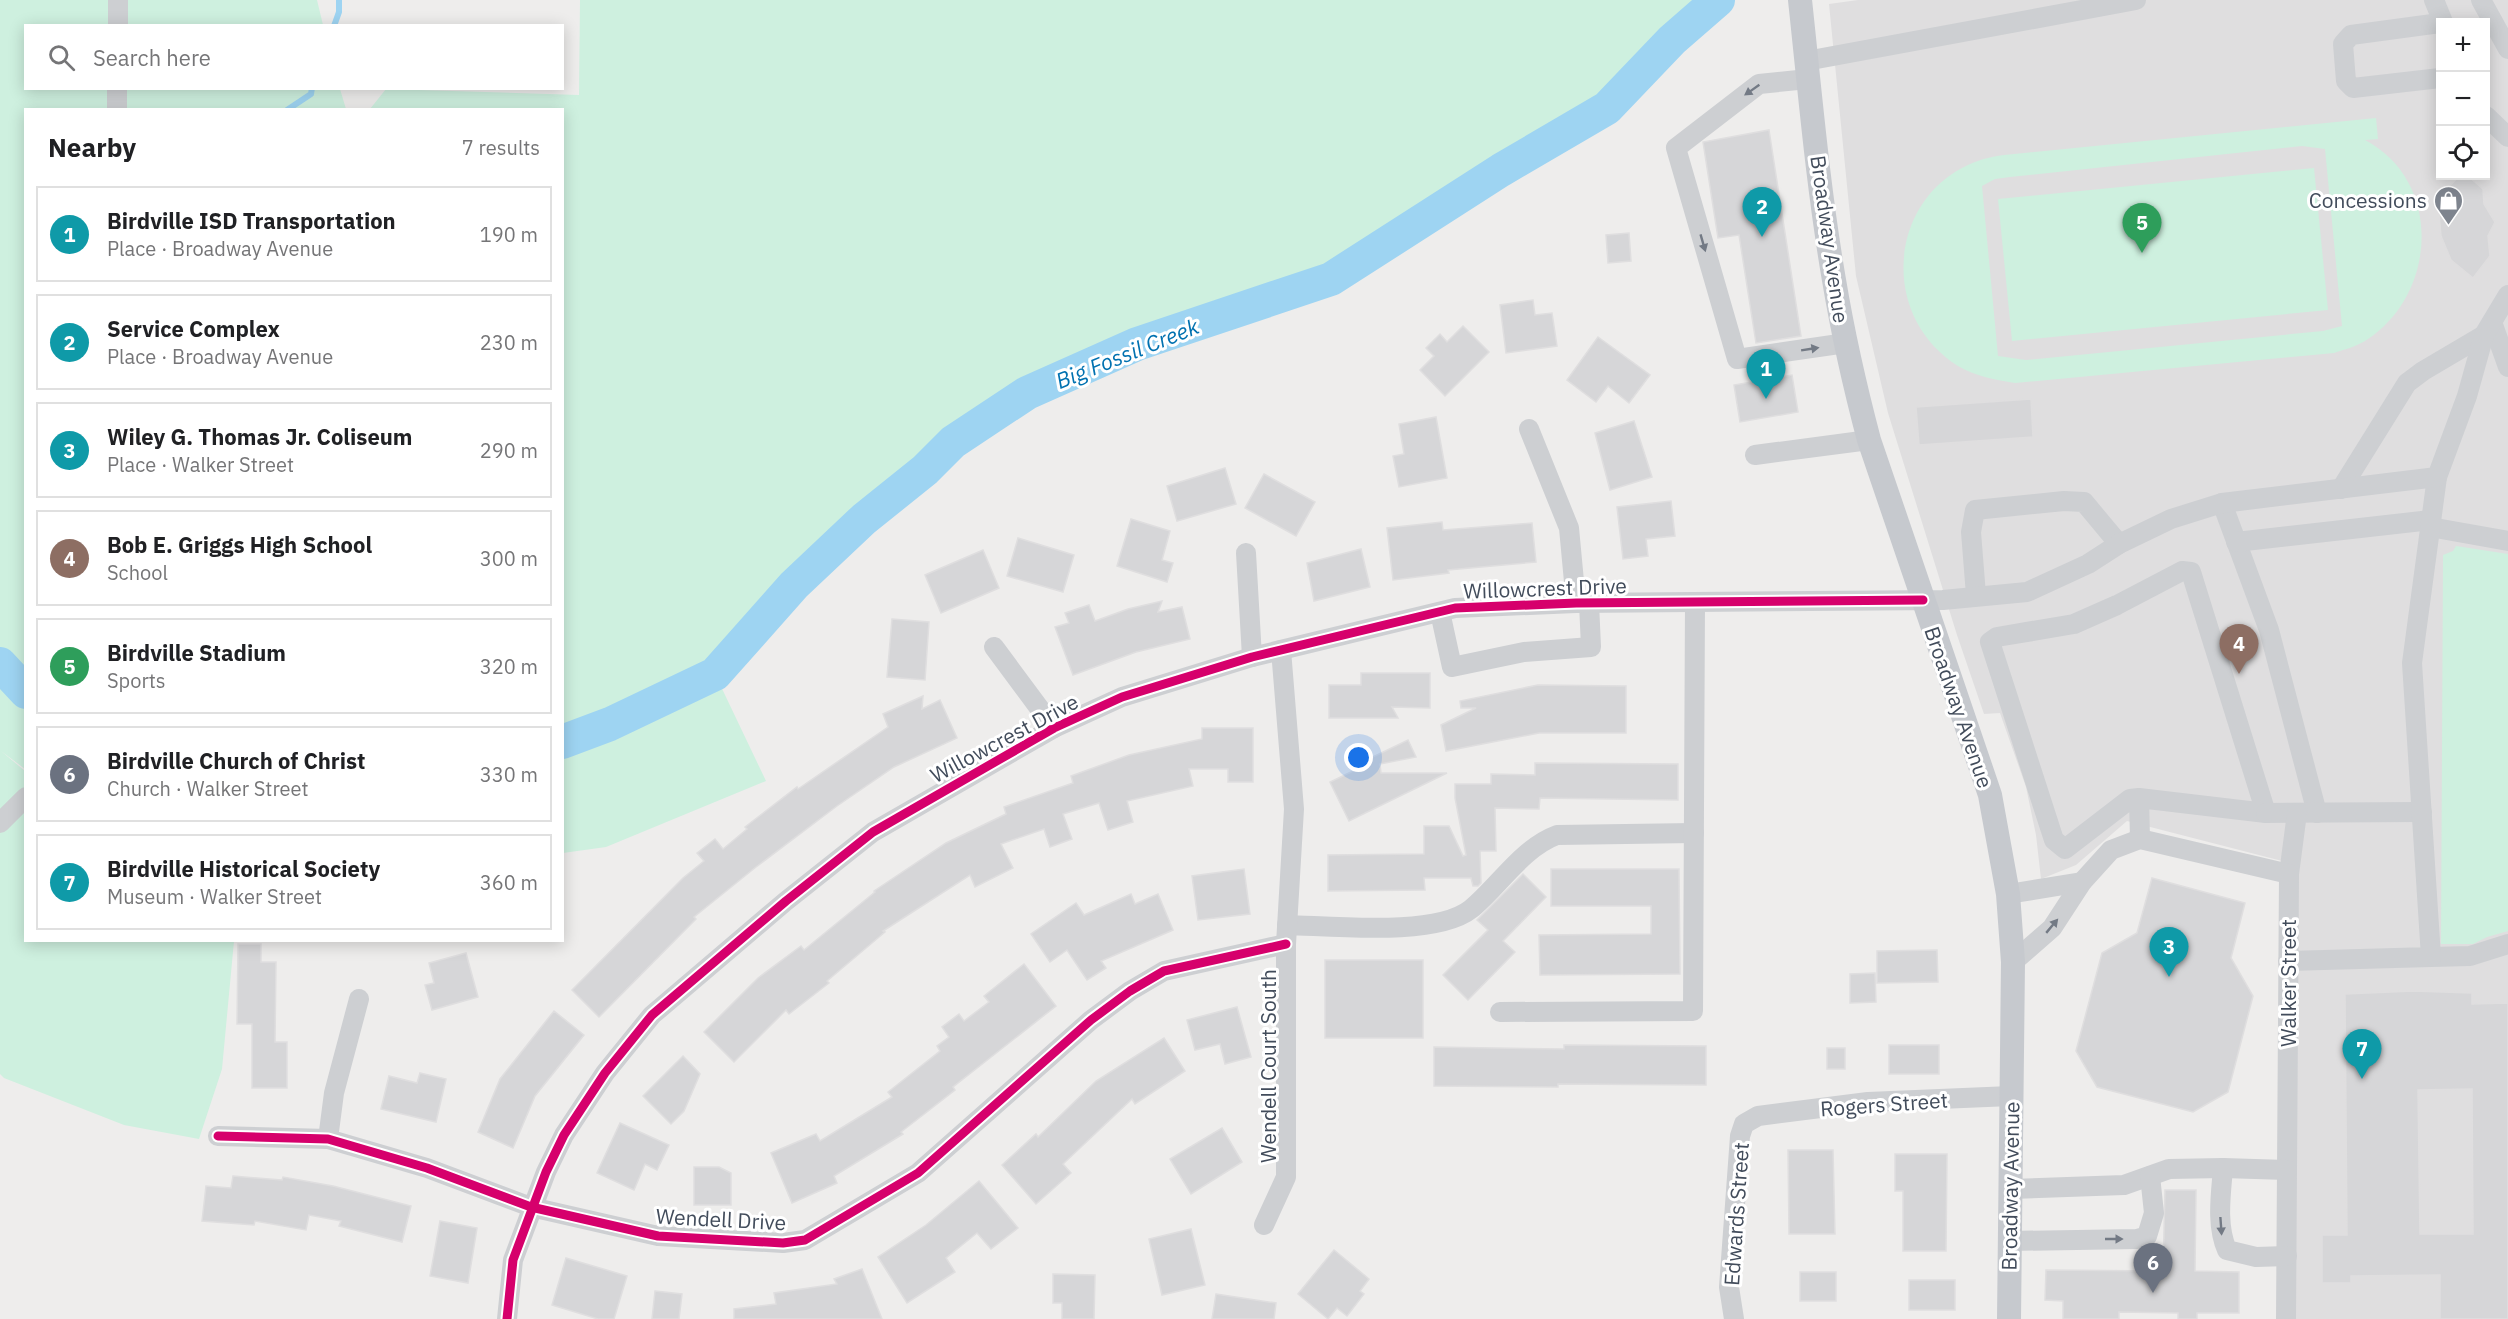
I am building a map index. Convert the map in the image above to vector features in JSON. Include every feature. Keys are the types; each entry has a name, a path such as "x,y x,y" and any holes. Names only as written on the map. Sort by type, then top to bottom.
{"main road":[{"name":"Broadway Avenue","path":"1800,0 1824,213 1846,343 1869,440 1990,795 2008,894 2013,962 2008,1319"}],"street":[{"path":"118,0 118,24"},
{"path":"1846,343 1737,359 1676,148 1759,84 1807,70 2136,0"},
{"path":"2434,0 2440,18"},
{"path":"2481,0 2508,49"},
{"path":"2436,24 2351,35 2343,44 2346,81 2353,88 2436,78"},
{"path":"117,90 117,108"},
{"path":"2490,120 2508,137"},
{"path":"2431,957 2412,663 2437,477 2467,396 2488,328 2508,295"},
{"path":"2488,328 2506,357"},
{"path":"2341,489 2407,383 2488,328"},
{"path":"1440,612 1452,667 1524,652 1591,646 1569,528 1529,429"},
{"path":"1755,454 1869,440"},
{"name":"Willowcrest Drive","path":"507,1319 513,1260 531,1207 564,1135 605,1073 652,1015 786,901 873,832 1054,728 1122,697 1252,657 1455,608 1582,603 1943,600 1976,595 2027,592 2088,564 2119,544 2171,519 2223,503 2437,477"},
{"path":"1976,595 1971,532 1975,510 2064,501 2084,502 2119,544"},
{"path":"2223,503 2269,630 2317,813"},
{"path":"2236,542 2430,524 2508,541"},
{"path":"1246,553 1252,657"},
{"path":"2266,813 2191,572 2182,571 2117,605 2073,624 1997,637 1990,642 2054,840 2065,849 2130,799 2139,798 2266,813 2422,812"},
{"path":"1500,1012 1693,1011 1695,602"},
{"path":"994,647 1054,728"},
{"name":"Wendell Court South","path":"1264,1226 1286,1177 1286,935 1294,809 1281,650"},
{"path":"2139,798 2140,839"},
{"path":"0,823 24,799"},
{"name":"Walker Street","path":"2286,1319 2289,874 2297,813"},
{"name":"Wendell Drive","path":"218,1136 328,1139 427,1168 531,1207 658,1236 783,1243 805,1240 918,1173 1091,1020 1130,991 1164,971 1286,935 1412,927 1448,921 1470,909 1532,849 1545,839 1557,835 1694,833"},
{"path":"2013,962 2052,928 2082,882 2111,850 2140,839 2289,874"},
{"path":"2008,894 2082,882"},
{"path":"2288,961 2470,956 2508,944"},
{"path":"328,1139 334,1093 358,999"},
{"name":"Rogers Street","path":"1758,1116 1868,1102 2011,1096"},
{"name":"Edwards Street","path":"1734,1319 1729,1287 1740,1136 1744,1124 1758,1116"},
{"path":"2223,1168 2221,1223 2227,1250 2256,1257 2287,1256"},
{"path":"2010,1189 2124,1185 2169,1169 2287,1170"},
{"path":"2009,1241 2137,1239 2147,1236 2154,1214 2150,1176"}],"shaded area":[{"path":"1858,0 2508,0 2508,1319 2295,1319 2298,865 2127,821 2076,865 2041,879 2036,835 2026,787 2000,713 1984,714 1957,635 1888,413 1856,276 1829,4"}],"green space":[{"path":"0,0 317,0 323,24 24,24 24,90 340,90 346,108 24,108 24,768 1,751 24,770 24,795 0,818"},
{"path":"580,0 1710,0 1607,108 1501,170 1331,279 1137,344 1027,393 953,442 925,470 864,519 794,585 715,674 766,781 606,847 564,853 564,108 371,108 385,90 579,95"},
{"path":"2376,118 2378,139 2365,140 2390,158 2408,182 2418,209 2422,238 2418,267 2408,294 2391,319 2368,339 2334,353 2015,383 1986,377 1958,366 1929,341 1911,310 1904,277 1906,244 1918,212 1938,185 1967,165 2004,155","holes":["2302,146 2325,149 2342,326 2323,331 2026,360 1998,356 1982,186 1995,179 2010,177"]},
{"path":"2314,168 2328,310 2012,341 1998,199"},
{"path":"2456,546 2508,554 2508,931 2473,944 2441,944 2443,555 2453,551"},
{"path":"24,799 24,942 234,942 222,1069 199,1139 124,1125 4,1078 0,1074 0,825"}],"building":[{"path":"1769,130 1801,336 1756,343 1739,235 1718,238 1703,142"},
{"path":"2455,180 2473,180 2483,189 2484,204 2495,222 2488,236 2490,256 2473,278 2451,260 2441,236 2439,214 2447,189"},
{"path":"1629,233 1631,261 1608,263 1606,235"},
{"path":"1533,300 1535,315 1552,313 1557,346 1506,353 1500,305"},
{"path":"1463,326 1489,352 1445,396 1420,370 1434,356 1426,348 1440,334 1447,342"},
{"path":"1598,337 1650,375 1629,403 1608,386 1596,402 1567,380"},
{"path":"1792,375 1798,412 1740,422 1734,385"},
{"path":"2031,399 2033,437 1919,445 1916,407"},
{"path":"1436,417 1447,478 1399,487 1393,456 1404,454 1399,424"},
{"path":"1634,421 1652,477 1610,490 1595,433"},
{"path":"1225,468 1236,504 1177,521 1167,486"},
{"path":"1264,474 1315,502 1296,536 1245,508"},
{"path":"1671,501 1675,536 1646,539 1648,556 1623,559 1617,507"},
{"path":"1131,519 1170,531 1162,560 1173,563 1167,582 1117,566"},
{"path":"1442,522 1443,530 1532,523 1536,562 1448,570 1449,573 1393,580 1387,528"},
{"path":"1018,538 1074,555 1063,592 1007,576"},
{"path":"1361,549 1370,587 1314,601 1307,563"},
{"path":"983,550 999,588 941,613 925,575"},
{"path":"1162,601 1158,612 1182,607 1190,639 1136,652 1073,675 1055,627 1069,623 1065,613 1089,605 1095,621 1128,609"},
{"path":"892,619 929,622 925,680 887,677"},
{"path":"1361,673 1430,673 1430,708 1392,707 1398,718 1329,718 1329,685 1361,685"},
{"path":"1538,685 1626,686 1626,733 1539,733 1446,751 1441,725 1476,708 1461,708 1460,701"},
{"path":"923,696 922,709 940,700 957,738 894,767 837,806 756,867 694,917 696,919 599,1017 572,990 683,878 704,861 697,853 715,839 723,849 747,829 745,827 797,787 798,789 888,727 883,714"},
{"path":"1202,728 1253,728 1253,782 1228,782 1228,769 1189,769 1193,786 1127,801 1133,822 1108,830 1099,803 1063,814 1072,839 1050,847 1044,829 1001,844 1013,868 975,887 970,875 883,931 885,932 827,981 829,983 789,1014 786,1010 734,1062 704,1032 758,978 801,946 804,950 874,891 946,843 1006,814 1004,807 1073,783 1071,776 1129,755 1202,739"},
{"path":"1408,740 1416,757 1380,764 1381,773 1447,773 1349,821 1330,782 1353,771 1352,767"},
{"path":"1535,763 1678,764 1678,800 1540,798 1539,809 1495,808 1496,851 1480,851 1481,883 1478,886 1473,886 1471,878 1424,878 1425,890 1328,891 1328,855 1424,854 1424,826 1449,826 1463,856 1466,855 1455,798 1455,784 1491,784 1491,774 1535,775"},
{"path":"1244,869 1250,914 1198,920 1192,876"},
{"path":"1551,869 1679,869 1680,974 1540,975 1539,935 1651,934 1651,906 1551,906"},
{"path":"1523,874 1546,897 1503,941 1515,952 1468,1000 1443,975 1488,930 1477,920"},
{"path":"2152,878 2245,903 2231,958 2253,996 2228,1092 2193,1112 2097,1087 2076,1051 2102,953 2137,933"},
{"path":"1131,894 1135,904 1158,894 1173,930 1101,961 1106,968 1087,980 1067,950 1050,962 1031,934 1076,903 1084,915"},
{"path":"238,944 261,944 261,962 276,962 275,1042 287,1042 287,1088 252,1088 252,1024 237,1024"},
{"path":"1937,950 1938,982 1877,983 1877,951"},
{"path":"466,953 478,997 432,1010 425,985 434,983 429,963"},
{"path":"1325,960 1423,960 1423,1038 1325,1038"},
{"path":"1024,964 1056,1006 953,1087 955,1090 901,1132 903,1134 834,1176 837,1183 792,1203 771,1153 816,1134 820,1141 892,1097 888,1092 940,1051 937,1046 949,1037 942,1027 959,1014 964,1021 989,1002 984,996"},
{"path":"1875,973 1876,1002 1850,1003 1850,974"},
{"path":"2413,991 2472,993 2472,1004 2508,1003 2508,1319 2440,1319 2440,1275 2351,1276 2351,1283 2322,1283 2322,1235 2347,1235 2345,994","holes":["2472,1089 2473,1234 2420,1234 2418,1090"]},
{"path":"1237,1007 1251,1057 1225,1064 1220,1044 1195,1050 1187,1020"},
{"path":"554,1011 584,1035 535,1096 513,1148 478,1132 500,1079"},
{"path":"1164,1038 1185,1071 1135,1104 1132,1099 1063,1164 1071,1173 1036,1204 1002,1165 1036,1134 1038,1137 1096,1081"},
{"path":"1564,1045 1706,1046 1706,1085 1434,1086 1434,1047 1564,1049"},
{"path":"1889,1045 1939,1045 1939,1074 1889,1074"},
{"path":"1827,1048 1845,1048 1845,1069 1827,1069"},
{"path":"683,1056 700,1074 684,1111 671,1124 643,1096"},
{"path":"420,1073 446,1079 436,1122 381,1109 389,1076 417,1083"},
{"path":"620,1123 669,1145 657,1170 645,1164 634,1190 597,1173"},
{"path":"1222,1128 1242,1162 1191,1194 1170,1159"},
{"path":"1788,1150 1833,1150 1835,1234 1789,1234"},
{"path":"1895,1154 1947,1154 1946,1251 1903,1251 1903,1191 1895,1191"},
{"path":"694,1167 719,1167 731,1173 731,1205 694,1205"},
{"path":"233,1176 282,1180 283,1177 333,1186 411,1206 402,1242 339,1226 341,1221 309,1215 306,1230 255,1221 254,1225 202,1221 206,1186 231,1188"},
{"path":"979,1181 1018,1228 991,1249 977,1233 946,1258 955,1272 907,1303 878,1257 926,1225"},
{"path":"2165,1190 2196,1190 2195,1271 2239,1272 2239,1313 2197,1313 2197,1319 2178,1319 2178,1313 2119,1312 2119,1319 2063,1319 2063,1301 2045,1300 2046,1270 2163,1271"},
{"path":"440,1221 477,1228 468,1283 430,1276"},
{"path":"1191,1229 1205,1285 1162,1295 1149,1239"},
{"path":"1334,1250 1369,1279 1360,1291 1364,1294 1347,1316 1337,1308 1328,1319 1298,1294"},
{"path":"566,1258 627,1276 614,1319 598,1319 552,1305"},
{"path":"862,1269 882,1319 734,1319 734,1309 776,1304 774,1293 837,1284 834,1279"},
{"path":"1800,1272 1836,1272 1836,1301 1800,1301"},
{"path":"1053,1274 1095,1275 1094,1319 1062,1319 1062,1303 1053,1303"},
{"path":"1909,1280 1955,1280 1955,1310 1909,1310"},
{"path":"655,1291 682,1294 679,1319 652,1319"},
{"path":"1216,1294 1276,1303 1274,1319 1212,1319"}],"waterway":[{"path":"335,24 339,12 339,0"},
{"name":"Big Fossil Creek","path":"564,741 610,724 715,674 794,585 864,519 925,470 953,442 1027,393 1137,344 1331,279 1501,170 1607,108 1672,40 1718,0"},
{"path":"290,108 311,94 312,90"},
{"name":"Big Fossil Creek","path":"0,664 24,690"}],"cycle path":[{"path":"507,1319 513,1260 546,1172 564,1135 605,1073 652,1015 786,901 873,832 1054,728 1122,697 1252,657 1455,608 1576,603 1923,600"},
{"path":"218,1136 328,1139 427,1168 531,1207 658,1236 783,1243 805,1240 918,1173 1091,1020 1130,991 1164,971 1286,944"}],"place":[{"name":"Concessions","path":"2448,226"},
{"name":"Service Complex","path":"1762,237"},
{"name":"Birdville Stadium","path":"2142,253"},
{"name":"Birdville ISD Transportation","path":"1766,399"},
{"name":"Bob E. Griggs High School","path":"2239,674"},
{"name":"Wiley G. Thomas Jr. Coliseum","path":"2169,977"},
{"name":"Birdville Historical Society","path":"2362,1079"},
{"name":"Birdville Church of Christ","path":"2153,1293"}]}
